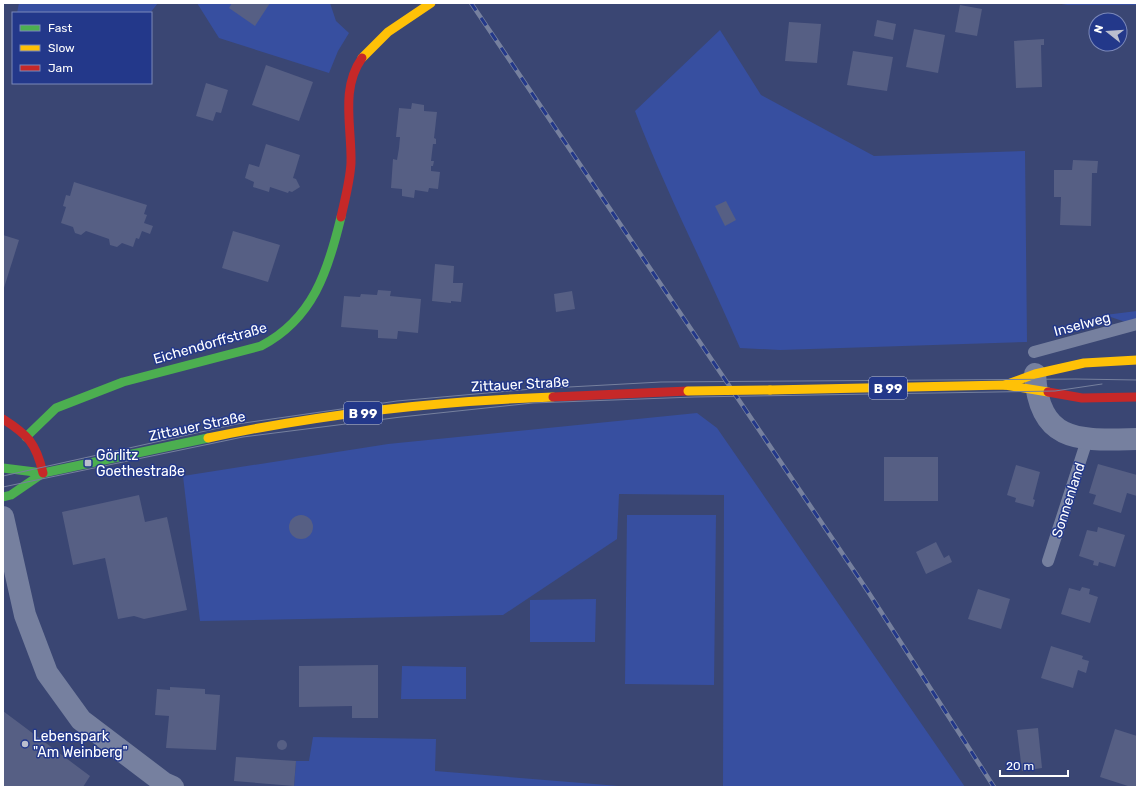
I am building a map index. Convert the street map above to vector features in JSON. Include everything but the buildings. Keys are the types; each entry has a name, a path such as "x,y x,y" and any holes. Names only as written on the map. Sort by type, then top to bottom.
{"main road":[{"name":"Eichendorffstraße","path":"26,437 56,408 123,382 261,346 278,338 299,318 311,301 322,277 342,216 351,162 349,88 353,71 369,48 431,3"},
{"name":"Zittauer Straße","path":"1006,385 1035,372 1084,362 1137,360"},
{"name":"Zittauer Straße","path":"3,468 7,467 43,473 274,424 472,400 688,391 1006,385 1035,372"},
{"name":"Zittauer Straße","path":"1035,372 1082,398 1137,398"},
{"path":"3,419 23,432 38,452 43,473"},
{"name":"Zittauer Straße","path":"3,497 11,495 43,473"}],"street":[{"path":"1035,372 1042,408 1056,429 1087,440 1137,439"},
{"path":"3,517 25,615 48,673 81,720 164,783 173,787"}],"lane":[{"name":"Inselweg","path":"1035,372 1137,324"},
{"name":"Sonnenland","path":"1048,560 1087,440"}],"shaded area":[{"path":"19,3 158,3 151,12 17,12"},
{"path":"197,3 330,3 336,21 349,33 338,51 329,73 219,38"},
{"path":"1056,3 1137,3 1137,5 1067,5"},
{"path":"720,30 761,95 874,156 1025,151 1027,342 780,350 740,348 673,201 635,111"},
{"path":"1137,311 1137,326 1105,315"},
{"path":"697,413 717,428 965,787 723,787 724,495 619,494 617,539 503,615 200,621 183,476 388,444"},
{"path":"627,515 716,515 714,685 625,684"},
{"path":"596,599 595,642 530,642 530,600"},
{"path":"402,666 466,667 466,699 401,699"},
{"path":"313,737 436,739 435,771 631,787 294,787 296,761 309,761"}],"tram line":[{"path":"3,476 237,424 397,401 532,389 661,382 1076,379 1137,380"},
{"path":"3,487 243,437 401,417 533,403 694,397 1055,391 1102,384"}],"railway":[{"path":"471,3 867,590 994,787"}],"traffic: fast":[{"path":"26,437 56,408 123,382 261,346 279,335 294,322 306,308 316,292 324,274 341,217"},
{"path":"3,497 11,495 43,473 208,438"},
{"path":"3,468 43,473"}],"traffic: slow":[{"path":"362,58 388,32 431,3"},
{"path":"1005,385 1035,374 1084,363 1137,360"},
{"path":"770,390 1005,385 1048,392"},
{"path":"688,391 770,390"},
{"path":"208,438 293,422 379,410 423,405 553,397"}],"traffic: jam":[{"path":"341,217 351,163 349,95 355,70 362,58"},
{"path":"553,397 688,391"},
{"path":"1048,392 1082,398 1137,397"},
{"path":"3,419 19,430 30,441 37,454 43,473"}],"place":[{"name":"Görlitz Goethestraße","path":"88,463"},
{"name":"Lebenspark \"Am Weinberg\"","path":"25,744"}]}
